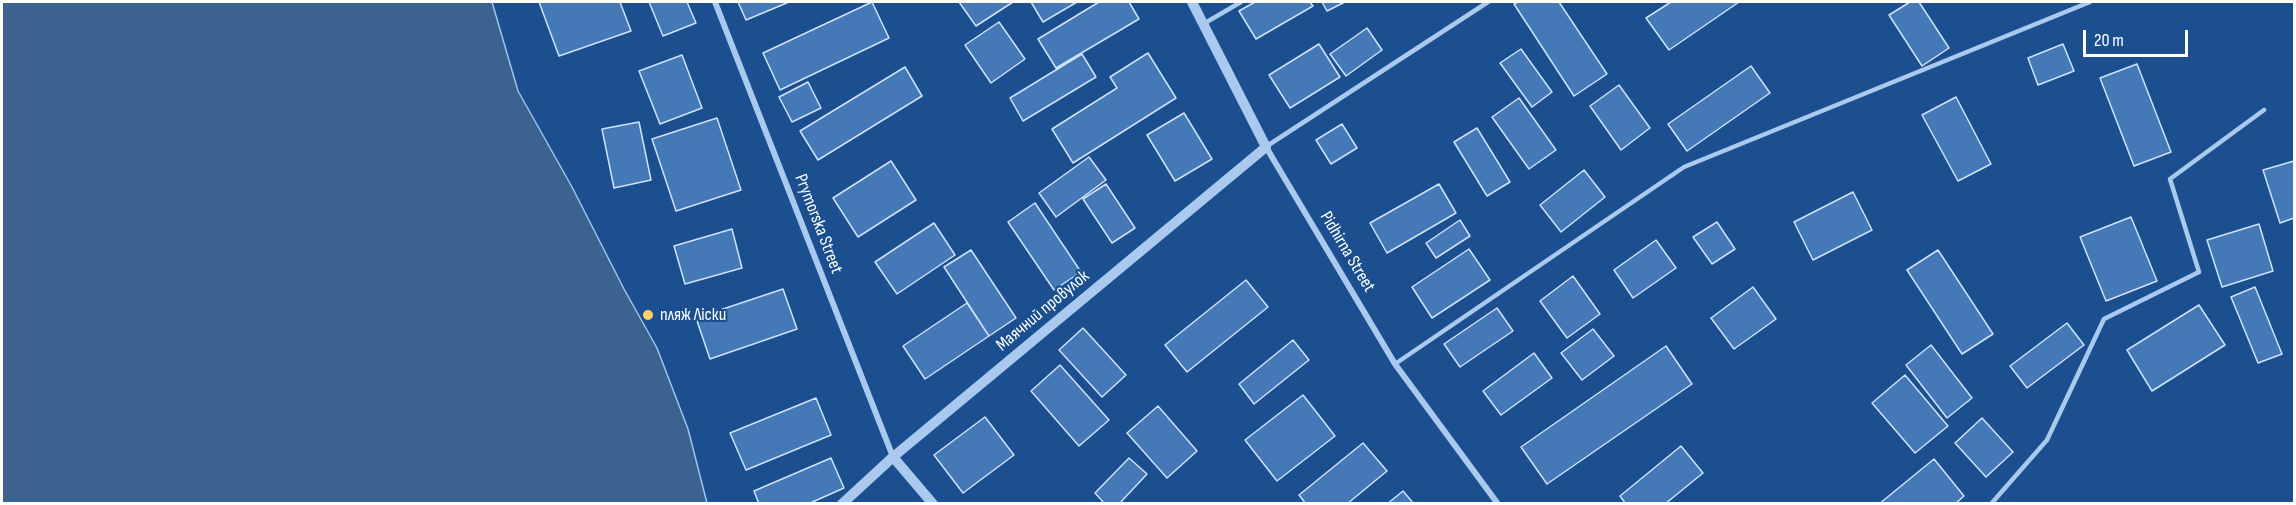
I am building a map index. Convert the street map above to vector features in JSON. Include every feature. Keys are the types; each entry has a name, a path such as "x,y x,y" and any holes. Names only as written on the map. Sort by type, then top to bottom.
{"street":[{"name":"Prymorska Street","path":"715,2 893,457"},
{"name":"Pidhirna Street","path":"1192,2 1266,147 1395,364 1498,504"},
{"name":"Маячний провулок","path":"842,504 893,457 1266,147"},
{"path":"893,457 933,504"}],"lane":[{"path":"1204,24 1241,2"},
{"path":"1266,147 1488,2"},
{"path":"1395,364 1684,167 2090,2"},
{"path":"1991,504 2047,440 2104,319 2199,272 2170,179 2264,110"}],"water":[{"path":"2,2 492,2 518,91 572,187 657,348 688,429 707,503 2,503"}],"building":[{"path":"539,2 620,2 631,31 559,56"},
{"path":"649,2 687,2 696,23 663,36"},
{"path":"738,2 789,2 746,20"},
{"path":"872,2 889,38 780,90 763,53"},
{"path":"959,2 1013,2 976,26"},
{"path":"1031,2 1077,2 1043,22"},
{"path":"1099,2 1129,2 1139,19 1056,68 1038,39"},
{"path":"1255,2 1310,2 1313,6 1256,39 1239,11"},
{"path":"1322,2 1345,2 1327,11"},
{"path":"1518,2 1559,2 1607,74 1574,96 1514,4"},
{"path":"1671,2 1739,2 1669,50 1646,18"},
{"path":"1910,2 1919,2 1949,48 1922,66 1889,15"},
{"path":"999,22 1025,59 991,83 965,45"},
{"path":"1367,28 1382,50 1346,76 1330,54"},
{"path":"1319,44 1340,77 1290,108 1269,75"},
{"path":"2063,44 2074,71 2038,85 2028,58"},
{"path":"1521,49 1552,92 1532,107 1500,63"},
{"path":"1148,53 1176,98 1073,163 1052,129 1117,88 1110,77"},
{"path":"1082,54 1096,77 1023,121 1010,98"},
{"path":"682,55 702,108 660,124 639,71"},
{"path":"2137,64 2171,152 2134,166 2100,78"},
{"path":"1751,66 1770,93 1687,151 1668,124"},
{"path":"905,67 922,96 818,160 800,131"},
{"path":"808,82 821,108 792,122 779,97"},
{"path":"1619,85 1650,128 1621,150 1590,106"},
{"path":"1956,97 1991,164 1958,181 1922,115"},
{"path":"1519,98 1556,150 1529,169 1492,117"},
{"path":"1184,113 1212,159 1175,181 1147,135"},
{"path":"717,118 741,190 676,211 652,139"},
{"path":"639,122 651,180 614,188 602,129"},
{"path":"1342,124 1357,148 1331,164 1316,140"},
{"path":"1477,128 1510,182 1487,196 1454,142"},
{"path":"1089,157 1106,180 1056,217 1039,193"},
{"path":"891,161 916,200 858,237 833,198"},
{"path":"2294,161 2294,218 2280,223 2263,170"},
{"path":"1584,170 1605,197 1561,232 1540,205"},
{"path":"1106,184 1135,228 1112,243 1083,199"},
{"path":"1439,184 1456,213 1387,253 1370,223"},
{"path":"1853,192 1872,230 1813,260 1794,222"},
{"path":"1035,203 1081,272 1054,290 1008,222"},
{"path":"2131,217 2157,281 2106,301 2080,237"},
{"path":"1460,220 1470,236 1436,258 1426,243"},
{"path":"1717,222 1735,249 1712,264 1693,237"},
{"path":"934,223 955,255 897,294 875,262"},
{"path":"2259,224 2273,271 2222,287 2207,240"},
{"path":"732,229 742,268 685,284 674,246"},
{"path":"1656,240 1676,268 1633,298 1614,270"},
{"path":"1469,249 1490,280 1432,318 1412,287"},
{"path":"971,250 1016,318 989,336 944,267"},
{"path":"1938,250 1993,334 1962,354 1907,270"},
{"path":"1573,276 1600,314 1567,338 1540,301"},
{"path":"1246,280 1268,307 1187,372 1165,345"},
{"path":"1753,287 1776,319 1734,349 1711,318"},
{"path":"2255,287 2282,354 2258,363 2231,297"},
{"path":"783,289 797,329 710,359 696,318"},
{"path":"967,303 989,336 925,379 903,346"},
{"path":"2199,305 2225,345 2152,391 2127,350"},
{"path":"1497,308 1513,331 1460,367 1444,344"},
{"path":"2067,323 2084,345 2027,388 2010,366"},
{"path":"1083,328 1126,375 1102,397 1059,350"},
{"path":"1593,329 1614,356 1582,380 1561,353"},
{"path":"1293,340 1309,360 1254,404 1239,384"},
{"path":"1931,345 1972,398 1947,418 1906,365"},
{"path":"1666,346 1692,384 1547,484 1521,447"},
{"path":"1534,353 1552,378 1501,415 1483,391"},
{"path":"1060,365 1109,420 1079,446 1031,391"},
{"path":"1905,375 1948,426 1915,453 1872,403"},
{"path":"1303,395 1335,436 1277,481 1245,440"},
{"path":"816,398 831,435 746,470 730,433"},
{"path":"1158,406 1197,451 1167,478 1127,433"},
{"path":"985,417 1014,455 963,493 934,455"},
{"path":"1982,418 2013,452 1986,477 1955,443"},
{"path":"1363,443 1387,471 1347,504 1306,504 1299,495"},
{"path":"1681,446 1703,473 1665,504 1626,504 1620,496"},
{"path":"831,458 844,488 808,504 759,504 754,491"},
{"path":"1129,458 1147,474 1119,504 1105,504 1095,493"},
{"path":"1934,459 1964,496 1955,504 1879,504"},
{"path":"1403,491 1414,504 1387,504"}],"place":[{"name":"пляж Ліски","path":"648,315"}]}
